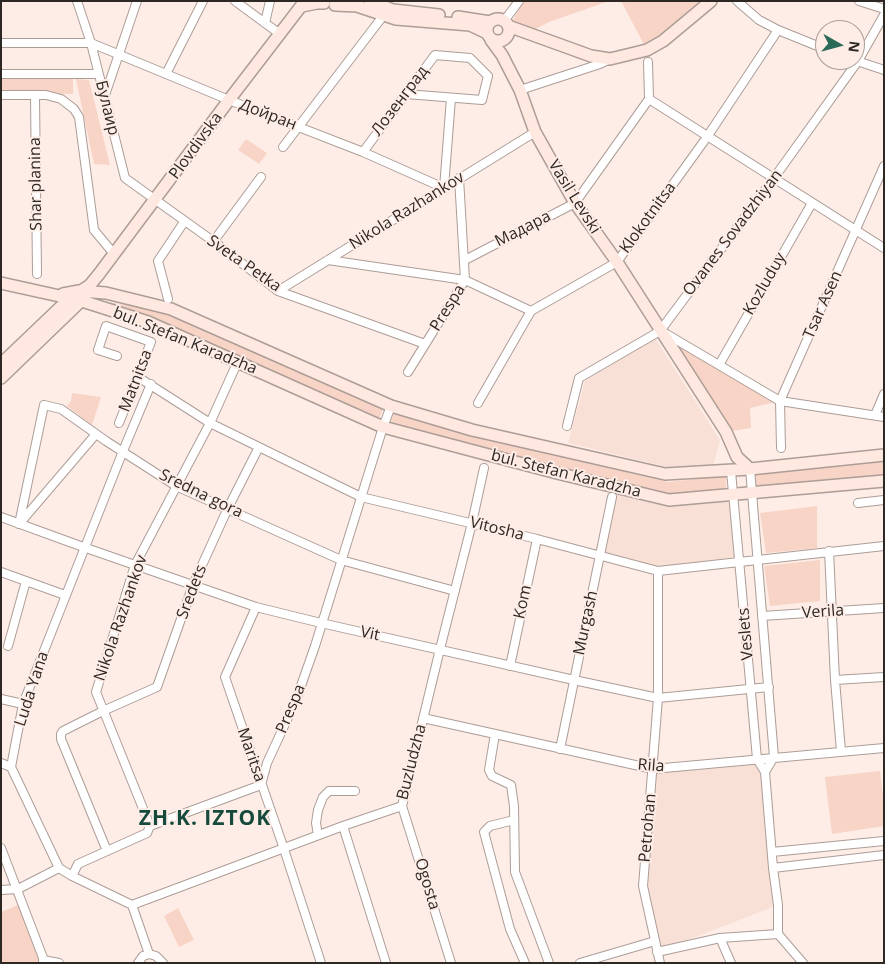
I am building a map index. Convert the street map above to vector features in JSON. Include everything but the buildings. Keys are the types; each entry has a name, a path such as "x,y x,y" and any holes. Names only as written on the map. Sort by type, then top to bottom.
{"street":[{"name":"Булаир","path":"77,1 91,43 125,178 155,201"},
{"path":"104,98 137,1"},
{"path":"166,74 203,1"},
{"path":"235,1 280,34"},
{"path":"265,23 270,1"},
{"path":"370,1 393,10 478,19 498,42 506,30 519,1"},
{"path":"520,90 610,59 647,50 663,41 711,1"},
{"path":"737,1 759,20 815,45"},
{"path":"859,1 884,9"},
{"name":"Plovdivska","path":"1,378 99,274 229,100 304,4 331,3 357,6 396,19 470,25 489,31"},
{"name":"Ovanes Sovadzhiyan","path":"865,46 884,15"},
{"path":"283,147 297,126 383,16"},
{"path":"489,31 498,19 506,30 533,36 591,56 610,59"},
{"path":"502,55 506,30"},
{"name":"Klokotnitsa","path":"531,311 616,262 707,137 778,30"},
{"name":"Vasil Levski","path":"489,31 520,90 535,132 575,203 616,262 726,432 737,457"},
{"name":"Дойран","path":"1,43 91,43 229,100 363,152 444,188"},
{"name":"Лозенград","path":"363,152 435,55 470,58 488,76 482,100 451,98"},
{"path":"648,62 649,99 884,248"},
{"path":"865,64 884,70"},
{"name":"Ovanes Sovadzhiyan","path":"567,426 579,378 660,331 774,178 850,70"},
{"path":"1,74 98,74"},
{"path":"1,95 46,94 61,99 74,109 79,117 94,230 114,254"},
{"path":"406,94 451,98 444,188"},
{"name":"Shar planina","path":"35,95 37,274"},
{"name":"Мадара","path":"465,260 575,203 649,99"},
{"name":"Nikola Razhankov","path":"278,291 535,132"},
{"name":"Tsar Asen","path":"781,448 780,401 884,166"},
{"path":"213,242 261,177"},
{"name":"Prespa","path":"408,372 465,280 459,178"},
{"name":"Sveta Petka","path":"155,201 278,291 425,344"},
{"name":"Kozluduy","path":"719,365 812,203"},
{"path":"168,299 158,261 184,222"},
{"path":"328,260 465,280 531,311 478,403"},
{"path":"99,274 102,287 106,293"},
{"name":"bul. Stefan Karadzha","path":"1,283 56,295 106,293 171,309 391,406 472,430 665,474 731,471 884,455"},
{"name":"Plovdivska","path":"1,364 82,293"},
{"name":"bul. Stefan Karadzha","path":"82,293 383,427 557,473 669,500 884,481"},
{"name":"Matnitsa","path":"116,356 98,350 106,326 151,342 119,423"},
{"name":"Vasil Levski","path":"660,331 780,401 884,417"},
{"name":"Nikola Razhankov","path":"150,826 96,692 136,565 210,423 238,361"},
{"name":"Vitosha","path":"138,377 210,423 361,497 537,539 658,571 884,546"},
{"name":"Luda Yana","path":"11,767 23,704 151,384"},
{"path":"875,415 884,394"},
{"name":"Sredna gora","path":"19,524 44,405 60,408 176,486 341,560 455,591"},
{"name":"Prespa","path":"261,785 267,763 296,700 391,406"},
{"path":"19,524 96,434"},
{"name":"Sredets","path":"107,851 61,739 64,730 157,687 192,585 259,447"},
{"path":"731,471 737,457 750,469"},
{"name":"Buzludzha","path":"132,905 318,835 402,806 484,468"},
{"name":"Veslets","path":"750,469 774,757"},
{"name":"Veslets","path":"731,471 757,760 765,772 778,905 778,934"},
{"name":"Murgash","path":"560,749 612,497"},
{"path":"858,503 884,500"},
{"name":"Vit","path":"1,517 256,607 510,666 658,698 769,687"},
{"name":"Kom","path":"510,666 537,539"},
{"path":"829,551 835,680 841,751"},
{"name":"Petrohan","path":"658,571 658,698 643,886 660,963"},
{"path":"1,572 65,595"},
{"path":"8,646 26,581"},
{"name":"Maritsa","path":"256,607 225,677 321,963"},
{"name":"Verila","path":"762,616 884,608"},
{"path":"835,680 884,677"},
{"path":"1,699 23,704"},
{"name":"Rila","path":"423,718 653,769 884,748"},
{"path":"495,734 488,770 492,776 511,784 515,872 549,963"},
{"path":"765,772 774,757"},
{"path":"1,763 11,767 59,868 132,905 149,954"},
{"path":"72,876 78,864 148,833 150,826 261,785"},
{"path":"318,835 316,823 323,797 329,791 355,791"},
{"name":"Ogosta","path":"402,806 451,963"},
{"path":"514,820 490,826 484,832 510,928 526,963"},
{"path":"343,826 386,963"},
{"path":"772,852 884,841"},
{"path":"1,848 44,961 59,963"},
{"path":"773,868 884,855"},
{"path":"1,890 18,889 59,868"},
{"path":"657,952 720,938 778,934 803,963"},
{"path":"720,938 731,963"},
{"path":"580,963 655,941"},
{"path":"138,963 144,956 149,954 156,956 163,963"}],"shaded area":[{"path":"523,1 609,1 549,22 532,31 515,23 513,20"},
{"path":"621,1 711,1 647,50"},
{"path":"1,74 73,74 73,94 1,95"},
{"path":"76,79 89,80 110,165 94,164"},
{"path":"246,139 267,153 259,164 238,150"},
{"path":"96,300 157,310 209,329 384,407 378,421"},
{"path":"660,331 780,401 750,408 751,428 726,432"},
{"path":"655,338 720,440 713,466 667,467 568,443 585,381"},
{"path":"72,393 101,397 92,425 67,406 71,401"},
{"path":"394,412 526,448 668,482 726,476 726,491 667,496 389,426"},
{"path":"884,455 884,481 752,492 750,469"},
{"path":"614,487 733,493 739,561 658,571 601,555"},
{"path":"817,506 817,548 766,553 760,513"},
{"path":"820,560 820,601 770,606 764,566"},
{"path":"757,759 772,826 778,905 657,952 643,886 653,769"},
{"path":"880,771 884,805 884,826 832,834 825,777"},
{"path":"18,905 40,963 1,963 1,912"},
{"path":"178,908 194,940 179,947 164,916"}],"district":[{"name":"ZH.K. IZTOK","path":"205,819"}]}
